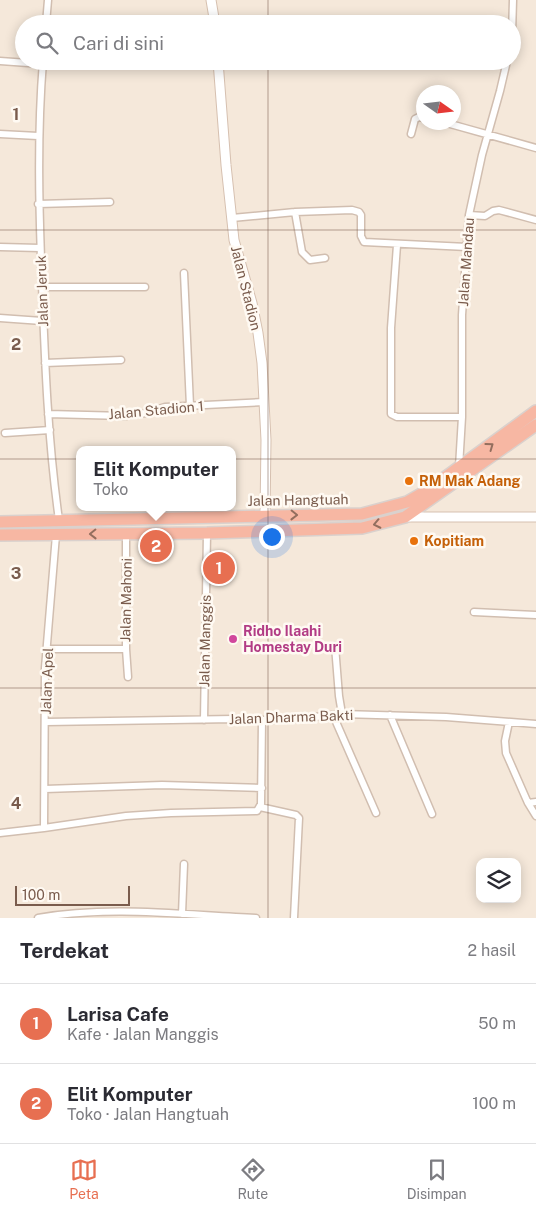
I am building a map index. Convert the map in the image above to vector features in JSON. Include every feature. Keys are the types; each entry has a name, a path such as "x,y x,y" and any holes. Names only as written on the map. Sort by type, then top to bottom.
{"highway":[{"name":"Jalan Hangtuah","path":"0,522 362,514 407,502 428,490 536,411"},
{"path":"0,535 207,533 362,528 405,517 536,425"}],"street":[{"path":"47,15 48,0"},
{"path":"212,0 213,15"},
{"path":"513,0 513,15"},
{"path":"0,61 15,62"},
{"name":"Jalan Jeruk","path":"42,70 38,136 38,204 42,321 48,414 59,520"},
{"name":"Jalan Stadion","path":"219,70 226,165 236,247 245,275 258,333 266,440 264,515"},
{"name":"Jalan Mandau","path":"459,467 462,417 462,315 469,215 482,155 505,70"},
{"path":"411,134 416,118"},
{"path":"461,127 536,148"},
{"path":"0,134 38,136"},
{"path":"38,204 110,202"},
{"path":"469,215 485,216 500,210 536,220"},
{"path":"232,218 295,212 355,211 361,215 362,241 397,245 467,247"},
{"path":"295,212 304,255 310,260 325,258"},
{"path":"397,245 391,328 391,414 397,417 462,417"},
{"path":"0,247 40,248"},
{"path":"184,272 190,406"},
{"path":"42,287 145,286"},
{"path":"0,318 42,321"},
{"path":"45,363 121,360"},
{"name":"Jalan Stadion 1","path":"48,414 125,416 146,414 165,407 264,402"},
{"path":"5,434 50,430"},
{"path":"405,517 536,517"},
{"name":"Jalan Manggis","path":"204,720 207,533"},
{"name":"Jalan Mahoni","path":"47,649 126,649 126,534"},
{"name":"Jalan Apel","path":"44,828 45,668 56,535"},
{"path":"474,612 536,615"},
{"path":"336,646 342,714"},
{"path":"126,649 128,677"},
{"name":"Jalan Dharma Bakti","path":"46,722 262,720 342,714 536,724"},
{"path":"333,715 376,813"},
{"path":"390,715 432,814"},
{"path":"0,833 126,816 171,812 254,812 260,807 262,788 262,720"},
{"path":"509,722 505,749 528,803 536,816"},
{"path":"45,789 162,785 262,788"},
{"path":"528,803 536,802"},
{"path":"260,807 296,815 299,818 294,918"},
{"path":"182,914 184,864"},
{"path":"38,918 105,912 153,916 182,914 256,918"}],"shaded area":[{"path":"0,0 536,0 536,918 0,918"}],"place":[{"name":"RM Mak Adang","path":"409,481"},
{"name":"Kopitiam","path":"414,541"},
{"name":"Elit Komputer","path":"156,546"},
{"name":"Larisa Cafe","path":"219,568"},
{"name":"Ridho Ilaahi Homestay Duri","path":"233,639"}]}
